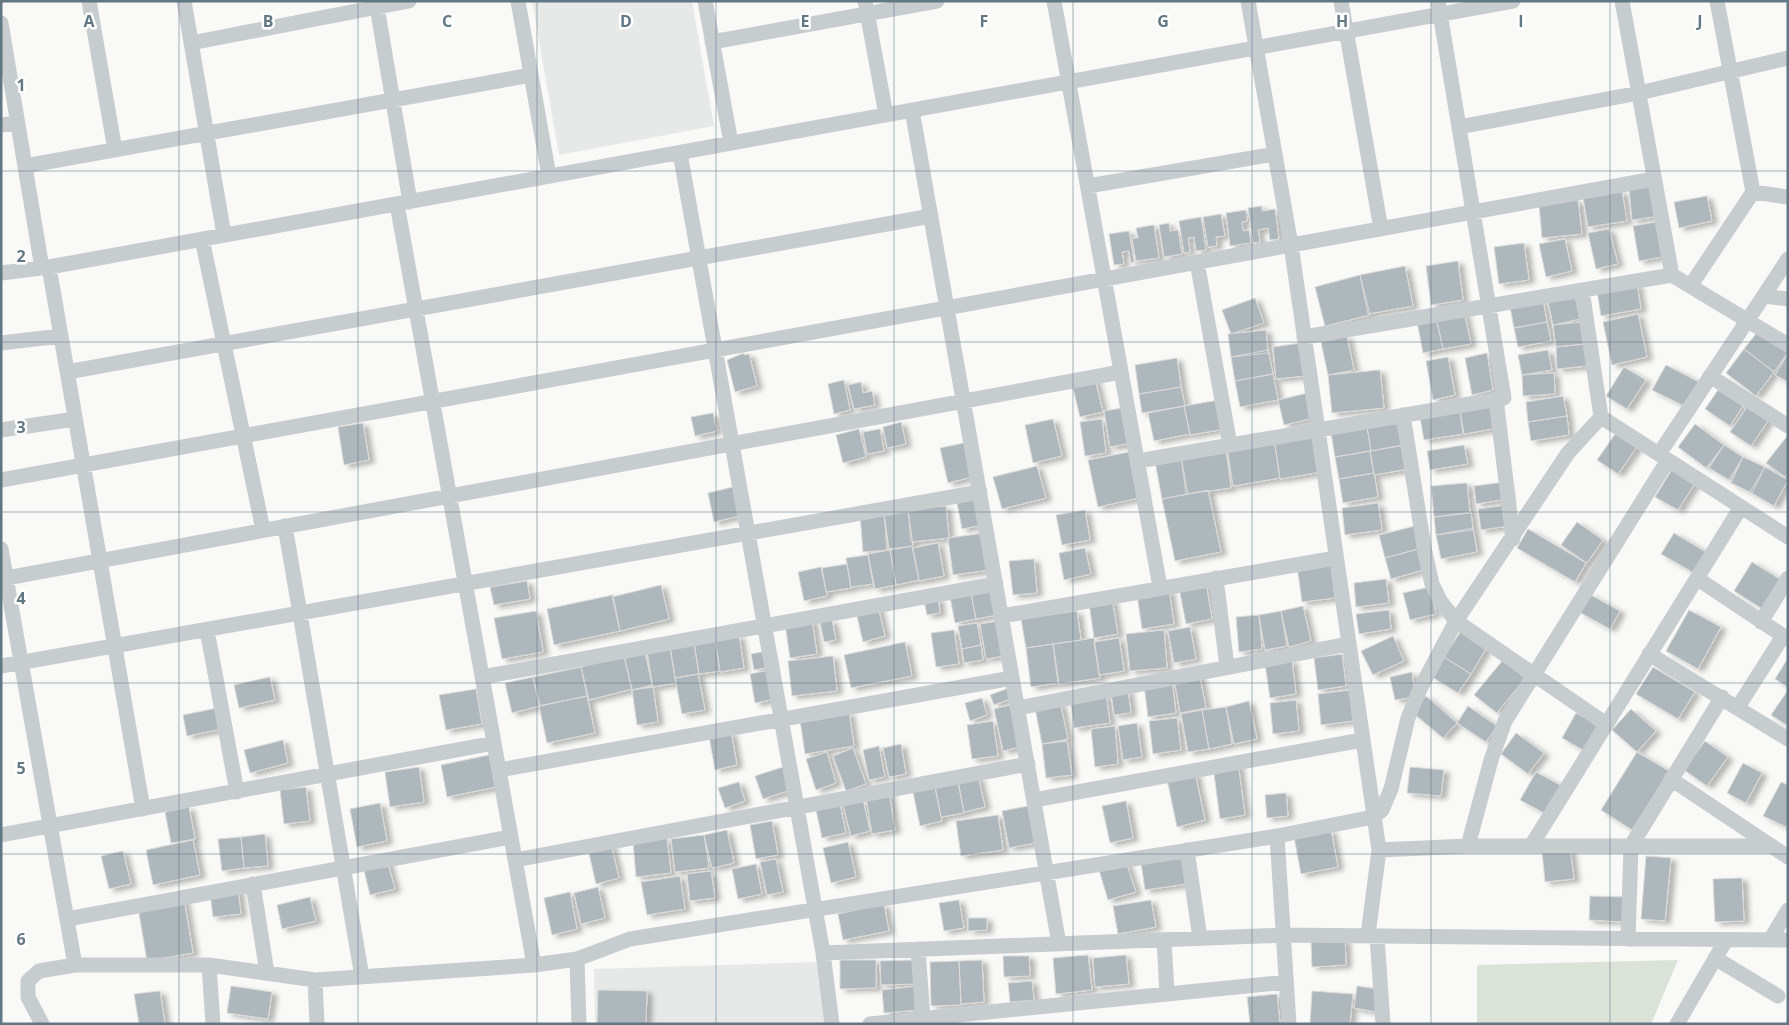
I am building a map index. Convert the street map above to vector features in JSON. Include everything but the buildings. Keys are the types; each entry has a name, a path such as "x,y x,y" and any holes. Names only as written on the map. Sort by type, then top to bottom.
{"street":[{"path":"89,1 115,150"},
{"path":"184,1 224,235"},
{"path":"191,43 377,4 409,1"},
{"path":"518,1 549,176"},
{"path":"705,1 731,143"},
{"path":"712,42 867,8 937,1"},
{"path":"1054,1 1160,587"},
{"path":"1248,1 1291,245 1379,850 1373,935 1383,1024"},
{"path":"1341,1 1381,228"},
{"path":"1,272 46,268 1346,32 1439,8 1513,1"},
{"path":"1622,1 1672,274"},
{"path":"1691,285 1753,192 1718,1"},
{"path":"377,4 393,100 416,309 534,965"},
{"path":"867,8 886,115"},
{"path":"1138,461 1504,398 1439,8"},
{"path":"1,23 25,166 61,336 143,809"},
{"path":"1459,126 1639,93 1731,73 1788,58"},
{"path":"25,166 531,75"},
{"path":"912,110 1059,944"},
{"path":"1,126 18,123"},
{"path":"680,153 816,912 832,1024"},
{"path":"1088,186 1275,154"},
{"path":"1,480 1654,179"},
{"path":"1753,192 1788,197"},
{"path":"67,372 931,216"},
{"path":"202,239 263,530"},
{"path":"1468,846 1498,738 1512,708 1664,457 1710,376 1788,259"},
{"path":"1197,262 1230,446"},
{"path":"1304,337 1672,274 1788,345"},
{"path":"1582,290 1601,417 1788,537"},
{"path":"1764,296 1788,299"},
{"path":"1,343 61,336"},
{"path":"4,578 1121,372"},
{"path":"1710,376 1788,426"},
{"path":"1496,399 1513,539"},
{"path":"1403,415 1425,554 1432,584 1441,602 1456,621 1606,724"},
{"path":"42,1024 28,997 28,981 39,971 75,965 209,965 315,980 534,965 577,958 630,939 816,912 1277,836 1373,817 1382,810 1390,794 1400,762 1408,718 1420,689 1456,621 1513,539 1568,453 1601,417"},
{"path":"1,430 75,419"},
{"path":"1,666 980,492"},
{"path":"1531,846 1741,507"},
{"path":"285,526 362,977"},
{"path":"1,549 4,578 22,663 75,965"},
{"path":"1002,616 1160,587 1336,558"},
{"path":"1216,578 1228,667"},
{"path":"1761,622 1788,578"},
{"path":"1698,579 1785,637 1738,707"},
{"path":"482,678 996,584"},
{"path":"207,630 237,792"},
{"path":"1018,708 1348,644"},
{"path":"1649,654 1788,739"},
{"path":"499,770 1012,678"},
{"path":"1628,939 1631,846 1722,697"},
{"path":"1034,800 1362,740"},
{"path":"1,835 494,744"},
{"path":"515,860 1028,764"},
{"path":"1671,779 1788,857"},
{"path":"1277,836 1289,1024"},
{"path":"68,919 511,837"},
{"path":"1379,850 1468,846 1772,846"},
{"path":"1187,850 1200,938"},
{"path":"253,884 267,973"},
{"path":"1770,940 1788,910"},
{"path":"823,953 1283,935 1788,940"},
{"path":"1164,940 1168,994"},
{"path":"1677,1024 1726,940"},
{"path":"918,949 923,1019"},
{"path":"577,958 579,1024"},
{"path":"1715,958 1778,996"},
{"path":"209,965 213,1024"},
{"path":"315,980 316,1024"},
{"path":"870,1024 923,1019 1019,1016 1168,994 1286,982"}],"shaded area":[{"path":"532,1 692,1 714,126 559,155"},
{"path":"1678,960 1651,1024 1477,1024 1477,965"},
{"path":"817,962 826,1024 595,1024 594,969"}]}
